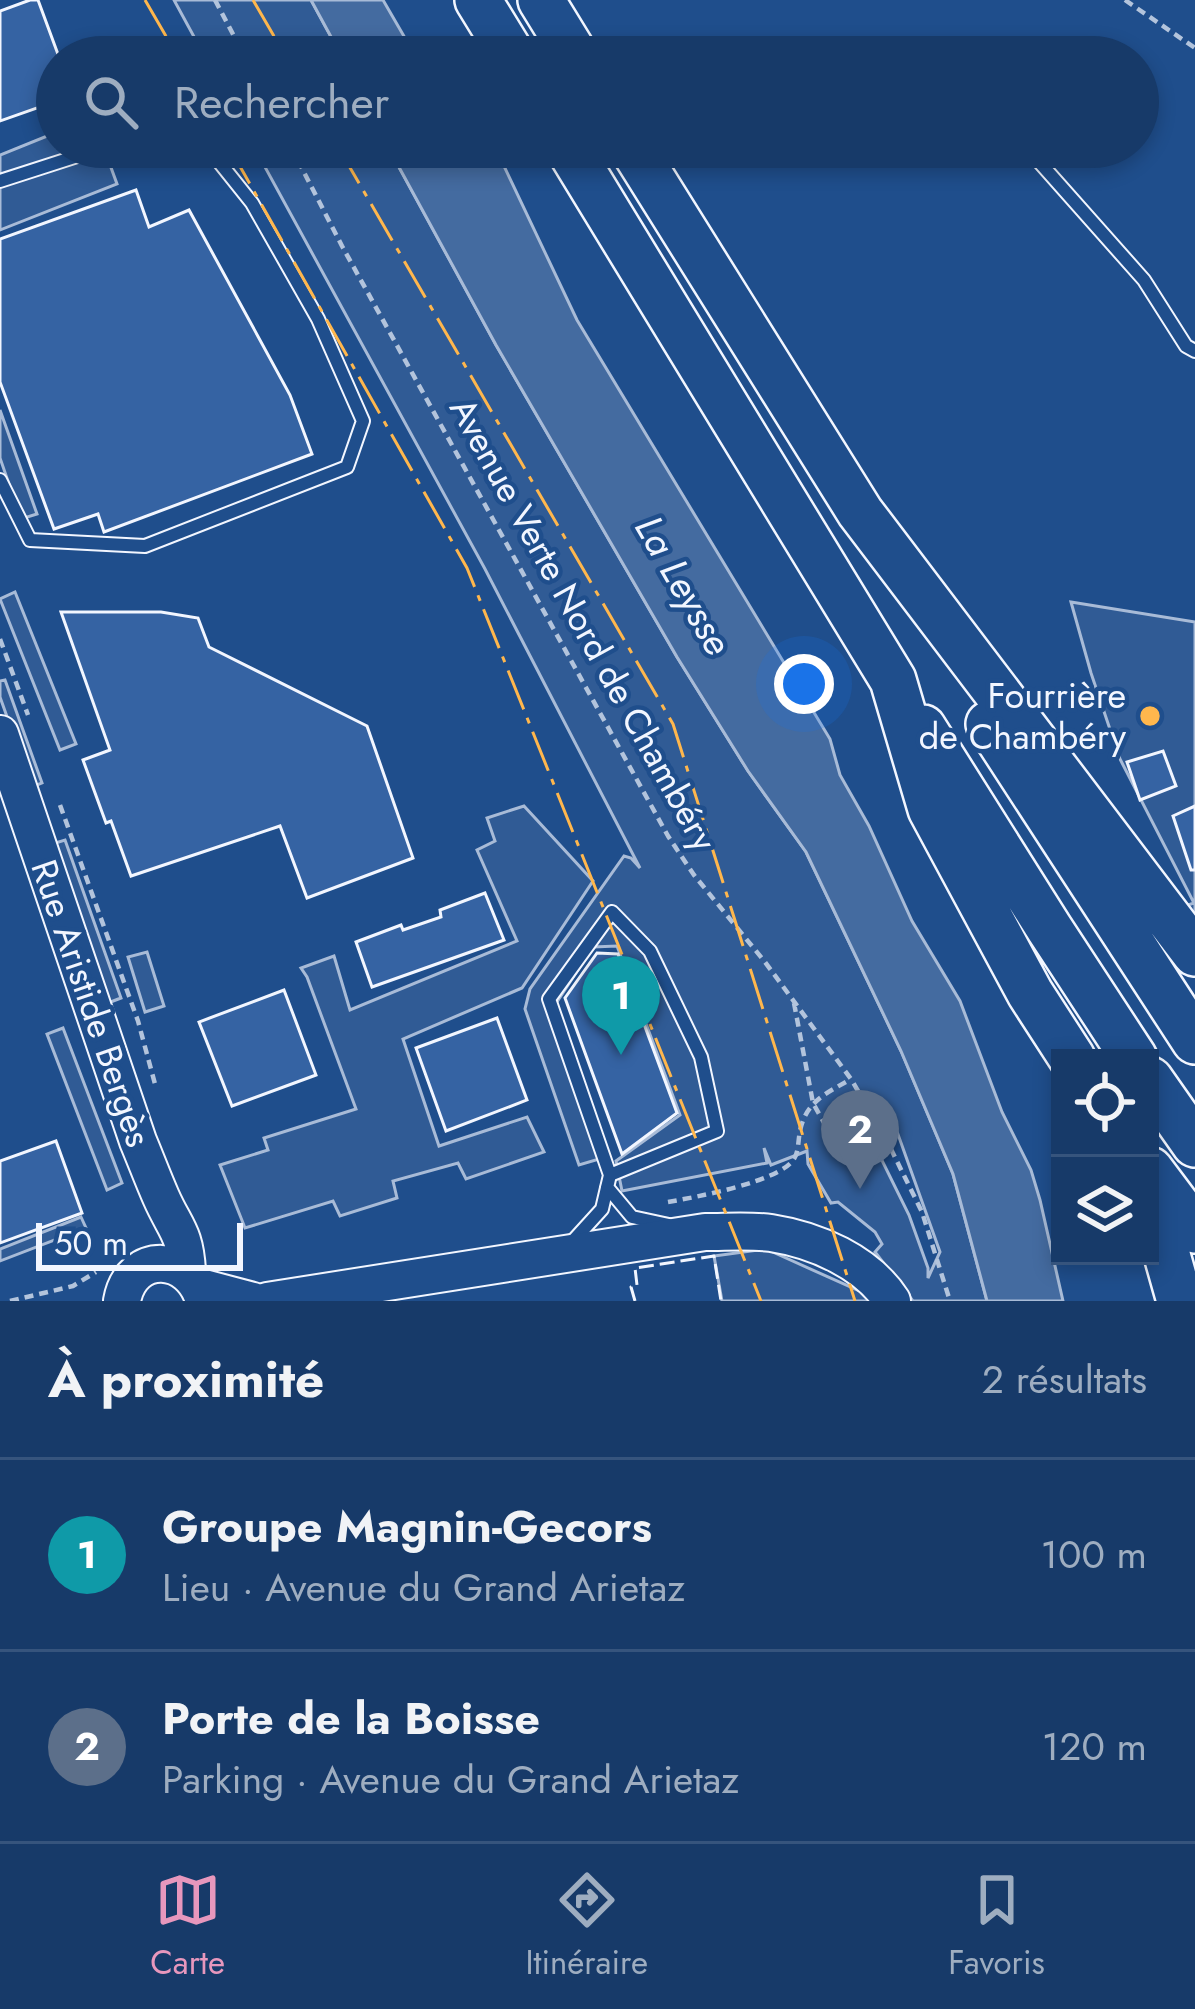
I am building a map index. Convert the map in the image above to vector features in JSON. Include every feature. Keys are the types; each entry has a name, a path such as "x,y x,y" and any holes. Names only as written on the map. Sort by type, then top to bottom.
{"highway":[{"path":"478,0 500,36"},
{"path":"541,0 563,36"},
{"path":"581,168 892,680 1129,1049"},
{"path":"645,168 1023,779 1195,1041"},
{"path":"851,498 1195,953"},
{"path":"892,680 931,809 1030,994 1066,1049"},
{"path":"1159,1093 1195,1144"},
{"path":"1159,1182 1195,1230"},
{"path":"1159,1234 1180,1301"}],"main road":[{"name":"Rue Aristide Bergès","path":"0,734 138,1141 163,1203 178,1225 197,1286"},
{"path":"119,1287 163,1203"},
{"path":"271,1301 394,1292 705,1232 766,1232 840,1255 868,1274 892,1301"},
{"path":"119,1287 169,1264 197,1286 253,1301"}],"lane":[{"path":"0,181 40,168"},
{"path":"0,479 30,540 145,546 347,467 364,421 318,320 252,203 224,168"},
{"path":"1045,168 1144,280 1186,346 1195,351"},
{"path":"608,1181 717,1131 700,1057 661,972 650,951 612,911 550,1000 608,1181 627,1211 632,1217 705,1232"},
{"path":"553,1258 602,1209 608,1181"}],"path":[{"path":"215,0 233,36"},
{"path":"1125,0 1195,48"},
{"name":"Avenue Verte Nord de Chambéry","path":"302,168 668,836 851,1079 886,1139 922,1212 950,1301"},
{"path":"794,1001 813,1103 828,1130"},
{"path":"627,1211 722,1191 791,1164 805,1114 813,1103 851,1079"},
{"path":"10,1301 73,1286 119,1287"}],"shaded area":[{"path":"174,0 311,0 331,36 194,36"},
{"path":"36,140 36,168 111,168 117,184 0,230 0,155"},
{"path":"265,168 399,168 677,657 748,771 806,852 901,1051 953,1174 987,1301 913,1301 875,1252 882,1244 875,1232 838,1202 831,1203 808,1164 807,1151 771,1165 764,1148 767,1163 622,1191 616,1161 680,1115 617,946 593,947 553,1008 606,1157 579,1165 525,1009 530,989 624,856 640,868 485,569","holes":["890,1112 940,1252 928,1278 909,1215 865,1126"]},
{"path":"0,410 37,514 21,519 0,458"},
{"path":"15,592 76,744 60,750 0,599"},
{"name":"Fourrière de Chambéry","path":"1071,602 1195,622 1195,933 1176,909 1194,903 1120,759"},
{"path":"5,680 42,783 32,787 0,697 0,681"},
{"path":"524,806 593,881 522,988 403,1039 439,1146 527,1117 544,1152 466,1179 458,1163 393,1181 397,1198 340,1216 333,1201 245,1228 220,1165 268,1150 264,1138 356,1109 301,968 334,956 350,1010 517,941 477,850 495,841 487,818"},
{"path":"65,840 121,998 108,1003 52,844"},
{"path":"147,952 164,1006 145,1012 128,957"},
{"path":"63,1028 122,1183 107,1190 47,1034"},
{"path":"81,1217 86,1228 0,1261 0,1249"},
{"path":"766,1249 866,1294 869,1301 722,1301 714,1256"}],"water":[{"path":"311,0 383,0 404,36 331,36"},
{"name":"La Leysse","path":"399,168 505,168 577,320 830,739 840,775 912,921 960,1001 1002,1112 1031,1170 1063,1301 987,1301 953,1174 901,1051 806,852 748,771 677,657"}],"building":[{"path":"38,0 51,36 36,36 36,108 0,121 0,11"},
{"path":"136,190 149,227 189,210 290,395 312,454 104,532 98,514 54,529 0,382 0,239"},
{"path":"61,612 161,612 198,618 209,647 367,726 413,858 307,898 280,826 131,876 83,760 110,750"},
{"path":"1163,751 1176,786 1140,800 1127,762"},
{"path":"1195,806 1195,870 1191,870 1173,816"},
{"path":"485,893 504,940 372,987 356,942 401,925 403,930 441,917 440,910"},
{"path":"597,953 618,954 677,1113 622,1154 565,998"},
{"path":"284,990 316,1075 232,1106 199,1022"},
{"path":"497,1018 527,1100 446,1131 416,1048"},
{"path":"56,1141 82,1213 0,1243 0,1161"}],"fence":[{"path":"635,1301 631,1287 637,1285 635,1268 714,1256 721,1301"}],"power":[{"path":"145,0 166,36"},
{"path":"253,0 274,36"},
{"path":"241,168 467,568 761,1301"},
{"path":"350,168 673,724 855,1301"}],"place":[{"name":"Fourrière de Chambéry","path":"1150,716"},
{"name":"Groupe Magnin-Gecors","path":"621,1055"},
{"name":"Porte de la Boisse","path":"860,1189"}]}
